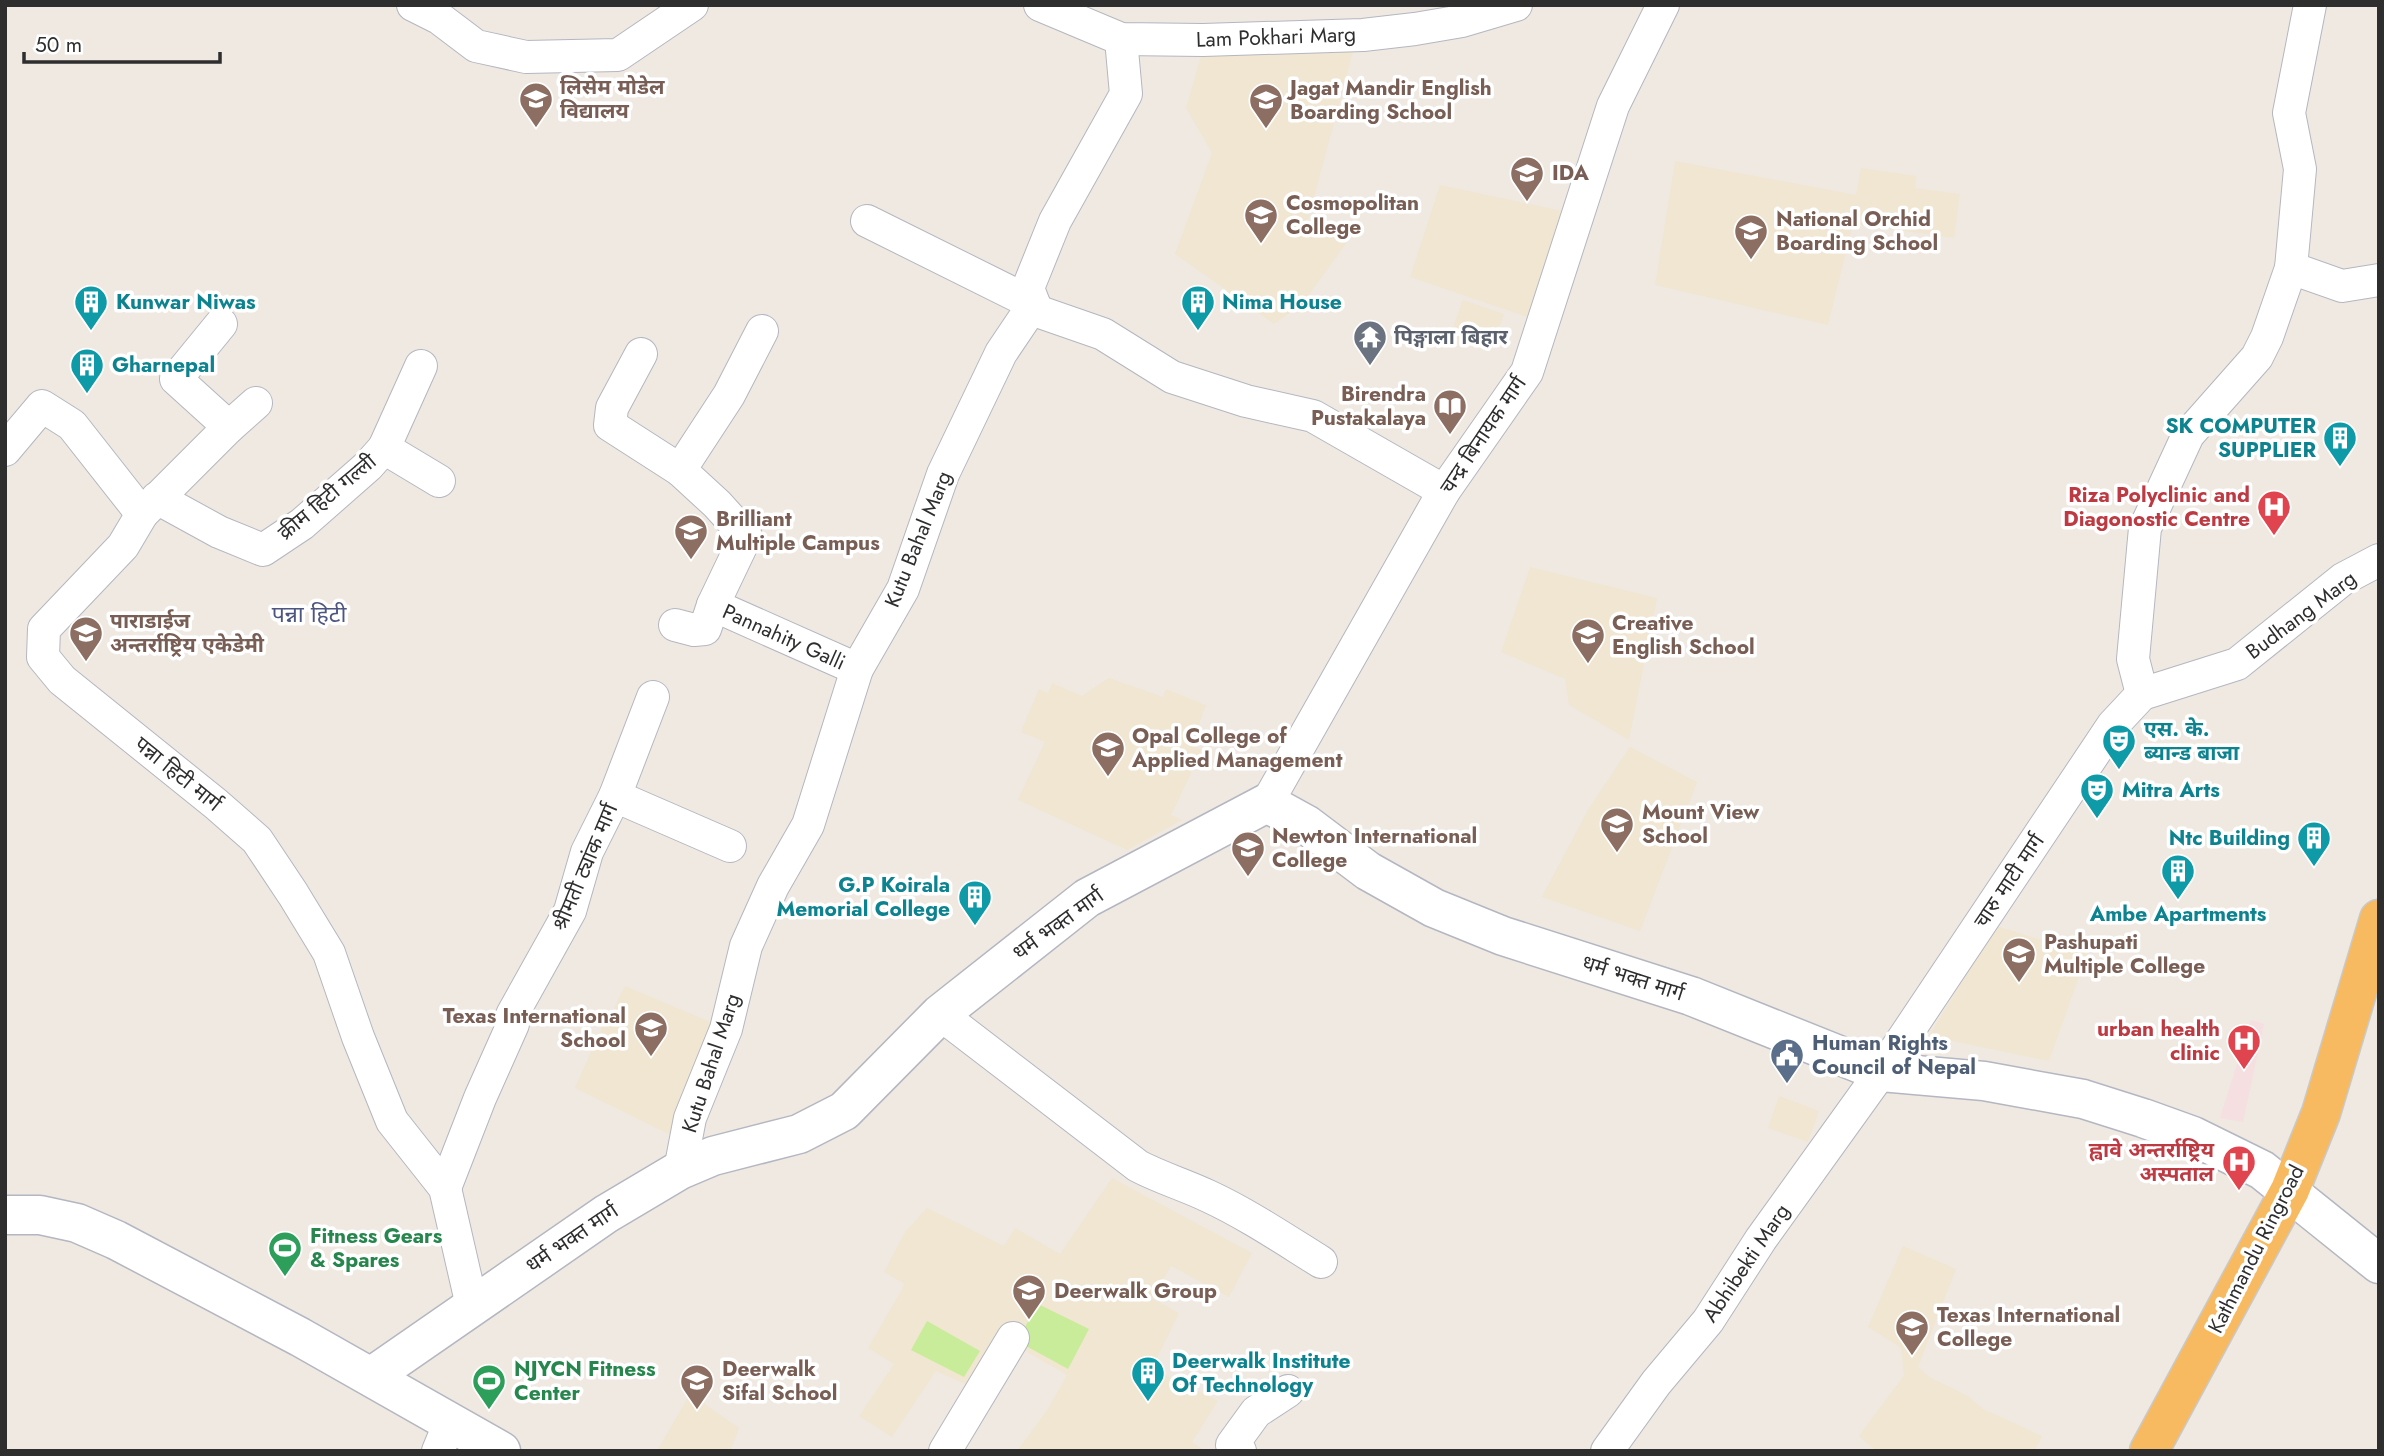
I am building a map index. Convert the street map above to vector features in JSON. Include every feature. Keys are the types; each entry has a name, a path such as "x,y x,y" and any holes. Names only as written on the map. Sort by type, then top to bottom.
{"highway":[{"name":"Kathmandu Ringroad","path":"2150,1451 2286,1199 2321,1113 2379,919"}],"main road":[{"name":"धर्म भक्त मार्ग","path":"372,1376 606,1214 680,1170 713,1156 799,1134 844,1111 940,1014 1087,898 1267,803 1307,825 1368,871 1434,908 1503,936 1691,996 1881,1072 1984,1081 2083,1099 2143,1118 2262,1170 2286,1199"},
{"path":"2286,1199 2379,1264"},
{"path":"2286,1199 2379,1290"},
{"path":"5,1215 40,1215 77,1223 96,1231 198,1282 372,1376 444,1436 501,1451"}],"street":[{"path":"413,5 439,18 476,46 526,57 618,55 692,5"},
{"name":"Lam Pokhari Marg","path":"1040,5 1121,39 1203,40 1363,35 1417,17 1462,21 1516,5"},
{"name":"चन्द्र बिनायक मार्ग","path":"1267,803 1444,491 1527,372 1613,106 1663,5"},
{"path":"2142,694 2133,659 2145,528 2188,435 2258,357 2291,268 2300,169 2289,113 2310,5"},
{"path":"1033,307 1028,288 1055,221 1126,94 1121,39"},
{"path":"867,221 1033,307 1103,334 1172,377 1246,401 1313,416 1444,491"},
{"path":"2291,268 2342,286 2379,280"},
{"name":"Kutu Bahal Marg","path":"680,1170 690,1118 726,1030 746,946 774,886 808,825 857,669 903,589 943,474 1001,354 1033,307"},
{"path":"220,324 176,379 229,428 256,403"},
{"path":"680,470 729,395 762,331"},
{"name":"Pannahity Galli","path":"641,354 612,408 610,425 680,470 717,504 746,536 713,605 857,669"},
{"name":"क्रीम हिटी गल्ली","path":"150,506 263,550 297,517 368,466 384,448 421,366"},
{"path":"5,450 42,406 72,425 150,506"},
{"name":"पन्ना हिटी मार्ग","path":"229,428 150,506 123,546 44,629 43,656 62,680 257,840 329,953 391,1121 445,1188 472,1306"},
{"path":"384,448 439,481"},
{"name":"Budhang Marg","path":"2142,694 2236,664 2343,579 2379,560"},
{"path":"675,625 694,630 705,629 713,605"},
{"name":"चारु माटी मार्ग","path":"1881,1072 2113,725 2142,694"},
{"name":"श्रीमती ट्यांक मार्ग","path":"445,1188 480,1098 513,1024 512,1015 570,911 587,852 615,796 653,696"},
{"path":"615,796 730,846"},
{"path":"940,1014 1138,1166 1164,1179 1206,1194 1321,1262"},
{"name":"Abhibekti Marg","path":"1607,1451 1656,1383 1708,1321 1761,1239 1881,1072"},
{"path":"945,1451 1013,1338"},
{"path":"1240,1451 1233,1445 1256,1412 1288,1391"}],"shaded area":[{"path":"1205,42 1355,44 1308,220 1341,224 1352,229 1351,237 1310,293 1295,309 1274,324 1175,254 1212,153 1186,108"},
{"name":"National Orchid Boarding School","path":"1675,161 1856,195 1861,168 1916,176 1915,188 1960,194 1954,238 1853,224 1828,325 1655,285"},
{"path":"1440,185 1567,212 1536,320 1410,277"},
{"path":"1463,300 1504,314 1491,350 1450,336"},
{"name":"Creative English School","path":"1530,567 1657,598 1629,740 1569,705 1565,679 1501,652"},
{"name":"Opal College of Applied Management","path":"1109,678 1163,697 1166,689 1206,705 1191,745 1202,750 1171,815 1182,820 1127,850 1018,800 1045,742 1021,732 1039,689 1048,693 1052,683 1082,696"},
{"name":"Mount View School","path":"1630,747 1697,782 1640,931 1542,897 1588,810"},
{"name":"Pashupati Multiple College","path":"1996,926 2087,954 2049,1061 1929,1036"},
{"name":"Texas International School","path":"625,986 727,1029 677,1138 575,1088 605,1021 607,1022"},
{"name":"urban health clinic","path":"2251,1020 2264,1024 2243,1122 2220,1118"},
{"path":"1779,1096 1819,1111 1808,1142 1768,1128"},
{"name":"Deerwalk Group","path":"1112,1178 1252,1253 1229,1297 1171,1266 1152,1298 1179,1313 1152,1368 1218,1401 1192,1442 1205,1451 1017,1451 1047,1410 1067,1375 1025,1351 1013,1339 979,1390 936,1371 892,1437 859,1416 894,1364 868,1348 905,1284 884,1272 905,1232 927,1208 1004,1246 1015,1228 1060,1254"},
{"name":"Texas International College","path":"1903,1246 1956,1269 1918,1367 1931,1378 1968,1396 1983,1409 2042,1436 2035,1451 1876,1451 1859,1436 1904,1375 1901,1348 1868,1327"},
{"name":"Deerwalk Sifal School","path":"690,1394 739,1428 730,1451 657,1451"}],"green space":[{"path":"1038,1304 1089,1329 1068,1369 1017,1341"},
{"path":"927,1321 980,1351 964,1377 911,1350"}],"place":[{"name":"लिसेम मोडेल विद्यालय","path":"536,129"},
{"name":"Jagat Mandir English Boarding School","path":"1266,130"},
{"name":"IDA","path":"1527,203"},
{"name":"Cosmopolitan College","path":"1261,245"},
{"name":"National Orchid Boarding School","path":"1751,261"},
{"name":"Kunwar Niwas","path":"91,332"},
{"name":"Nima House","path":"1198,332"},
{"name":"पिङ्गाला बिहार","path":"1370,367"},
{"name":"Gharnepal","path":"87,395"},
{"name":"Birendra Pustakalaya","path":"1450,436"},
{"name":"SK COMPUTER SUPPLIER","path":"2340,468"},
{"name":"Riza Polyclinic and Diagonostic Centre","path":"2274,537"},
{"name":"Brilliant Multiple Campus","path":"691,561"},
{"name":"पाराडाईज अन्तर्राष्ट्रिय एकेडेमी","path":"86,663"},
{"name":"Creative English School","path":"1588,665"},
{"name":"एस. के. ब्यान्ड बाजा","path":"2119,771"},
{"name":"Opal College of Applied Management","path":"1108,778"},
{"name":"Mitra Arts","path":"2097,820"},
{"name":"Mount View School","path":"1617,854"},
{"name":"Ntc Building","path":"2314,868"},
{"name":"Newton International College","path":"1248,878"},
{"name":"Ambe Apartments","path":"2178,901"},
{"name":"G.P Koirala Memorial College","path":"975,927"},
{"name":"Pashupati Multiple College","path":"2019,984"},
{"name":"Texas International School","path":"651,1058"},
{"name":"urban health clinic","path":"2244,1071"},
{"name":"Human Rights Council of Nepal","path":"1787,1085"},
{"name":"ह्वावे अन्तर्राष्ट्रिय अस्पताल","path":"2239,1192"},
{"name":"Fitness Gears & Spares","path":"285,1278"},
{"name":"Deerwalk Group","path":"1029,1321"},
{"name":"Texas International College","path":"1912,1357"},
{"name":"Deerwalk Institute Of Technology","path":"1148,1403"},
{"name":"NJYCN Fitness Center","path":"489,1411"},
{"name":"Deerwalk Sifal School","path":"697,1411"}],"district":[{"name":"पन्ना हिटी","path":"309,614"}]}
